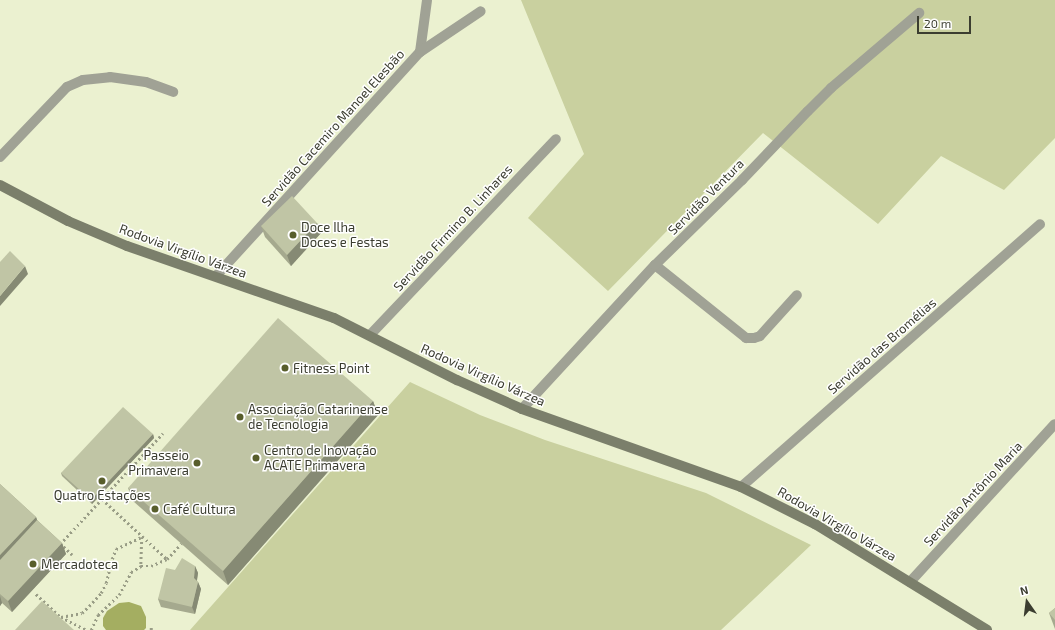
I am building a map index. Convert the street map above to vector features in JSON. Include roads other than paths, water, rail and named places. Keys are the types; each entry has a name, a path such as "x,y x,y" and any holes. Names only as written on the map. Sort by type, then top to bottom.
{"main road":[{"name":"Rodovia Virgílio Várzea","path":"0,185 68,221 127,246 334,318 457,380 522,409 741,487 815,524 987,630"}],"street":[{"path":"420,52 428,0"},
{"name":"Servidão Cacemiro Manoel Elesbão","path":"216,276 420,52 480,11"},
{"name":"Servidão Ventura","path":"522,409 655,265 742,180 831,88 919,13"},
{"path":"0,157 66,87 83,80 110,77 146,82 173,92"},
{"name":"Servidão Firmino B. Linhares","path":"370,335 556,139"},
{"name":"Servidão das Bromélias","path":"741,487 1040,224"},
{"path":"655,265 746,338 760,336 797,295"},
{"name":"Servidão Antônio Maria","path":"910,582 1055,424"}],"place":[{"name":"Doce Ilha Doces e Festas","path":"293,235"},
{"name":"Fitness Point","path":"285,368"},
{"name":"Associação Catarinense de Tecnologia","path":"240,417"},
{"name":"Centro de Inovação ACATE Primavera","path":"256,458"},
{"name":"Passeio Primavera","path":"197,463"},
{"name":"Quatro Estações","path":"102,481"},
{"name":"Café Cultura","path":"155,509"},
{"name":"Mercadoteca","path":"33,564"}]}
